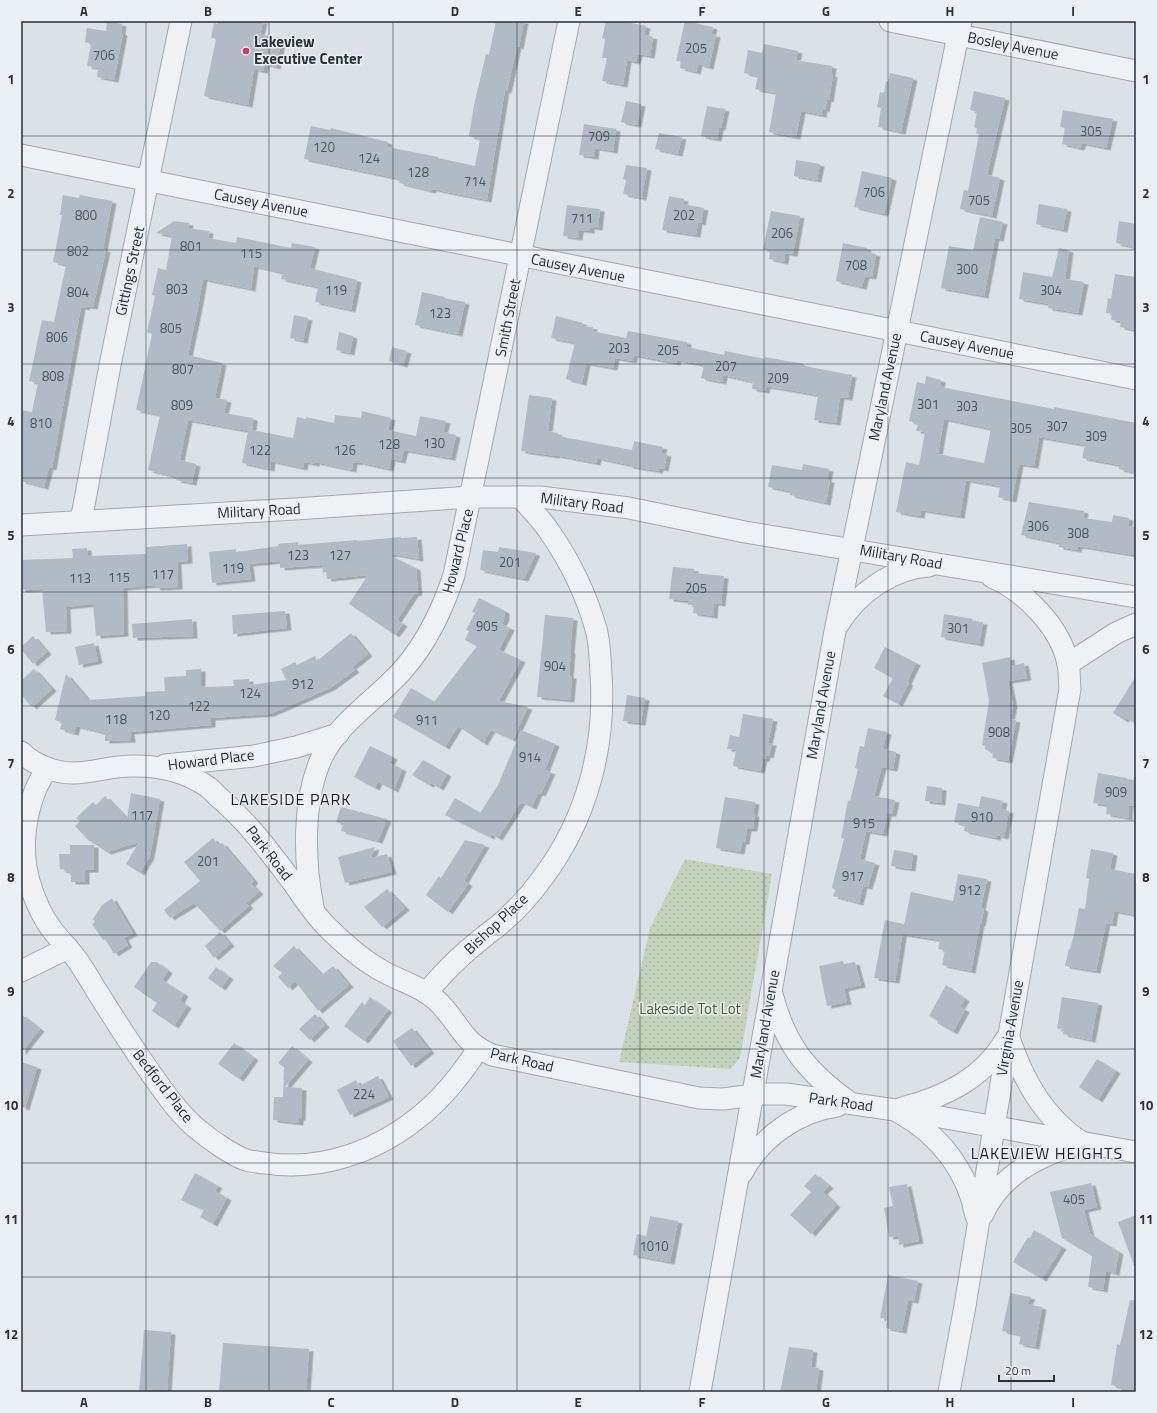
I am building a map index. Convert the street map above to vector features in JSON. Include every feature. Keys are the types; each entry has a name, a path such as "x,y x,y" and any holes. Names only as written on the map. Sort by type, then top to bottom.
{"street":[{"name":"Gittings Street","path":"80,521 111,360 181,21"},
{"name":"Smith Street","path":"471,497 568,21"},
{"name":"Bosley Avenue","path":"890,21 960,28 1136,71"},
{"name":"Maryland Avenue","path":"700,1392 834,631 960,28"},
{"name":"Causey Avenue","path":"21,155 1136,379"},
{"name":"Bishop Place","path":"426,993 454,962 499,926 525,899 544,876 564,845 580,812 594,770 600,733 603,696 600,652 596,630 584,595 568,562 548,530 520,496"},
{"name":"Military Road","path":"21,524 295,509 471,497 540,497 629,508 745,532 1136,597"},
{"name":"Howard Place","path":"314,913 308,880 306,853 308,813 314,781 322,757 338,734 358,712 393,681 415,655 434,626 454,575 471,497"},
{"path":"834,631 850,609 866,593 881,582 901,572 923,566 946,565"},
{"name":"Virginia Avenue","path":"949,1392 1009,1036 1070,689 1068,664 1062,644 1053,628 1036,608 1019,594 997,579 977,570"},
{"path":"1068,664 1116,633 1136,624"},
{"name":"Howard Place","path":"155,766 254,756 296,747 338,734"},
{"name":"Park Road","path":"21,752 47,768 73,773 130,766 155,766 188,776 208,788 234,811 267,847 314,913 326,926 357,955 383,972 426,993 434,999 450,1014 467,1039 478,1048 492,1055 699,1098 723,1099 753,1095 786,1094 894,1110 1135,1152"},
{"name":"Bedford Place","path":"47,768 35,790 24,817 25,855 28,880 38,906 52,930 78,961 159,1086 184,1117 220,1146 246,1160 278,1165 300,1166 328,1162 360,1152 392,1136 424,1113 443,1095 460,1075 478,1048"},
{"path":"21,971 68,948"},
{"path":"771,989 781,1023 793,1047 810,1069 824,1083 851,1104"},
{"path":"894,1110 923,1102 954,1090 975,1076 989,1063 1009,1036"},
{"path":"1009,1036 1017,1062 1027,1083 1040,1102 1058,1123 1072,1136 1083,1143"},
{"path":"737,1181 753,1155 766,1141 785,1126 806,1114 828,1107 851,1104"},
{"path":"894,1110 921,1126 941,1144 953,1159 965,1180 973,1203 978,1227"},
{"path":"978,1227 986,1207 996,1192 1012,1176 1034,1161 1052,1153 1083,1143"}],"green space":[{"name":"Lakeside Tot Lot","path":"685,859 772,874 740,1058 731,1069 619,1062 650,928"}],"building":[{"path":"107,21 122,24 121,33 123,33 114,80 97,77 98,68 87,66 91,44 85,42 87,28 106,31"},
{"name":"Lakeview Executive Center","path":"218,21 263,21 260,34 282,38 276,67 265,64 263,71 254,69 248,105 204,96 216,39 211,38 214,23 218,24"},
{"path":"496,21 524,21 519,47 517,46 507,91 505,90 487,200 432,189 431,191 399,183 400,179 304,159 311,126 330,130 331,128 388,142 388,147 475,166 480,139 469,136 474,105 486,54 489,55"},
{"path":"606,21 622,21 646,26 644,35 653,37 650,56 638,54 636,62 627,60 623,85 602,81 607,58 602,58 605,39 602,38"},
{"path":"685,21 713,27 711,34 716,35 709,67 698,64 696,72 680,68 681,61 676,61"},
{"path":"764,44 798,51 796,60 832,66 831,74 833,75 829,100 827,99 825,110 823,109 822,115 801,111 796,137 769,132 776,93 755,89 758,76 744,73 748,50 762,53"},
{"path":"890,73 913,78 901,132 878,127 881,108 877,107 880,92 884,93 886,81 888,82"},
{"path":"974,91 1005,98 987,175 1000,178 992,216 960,209 964,190 968,191 979,134 976,133 977,128 974,127 977,112 970,110"},
{"path":"626,101 641,104 637,125 621,122"},
{"path":"707,106 725,109 717,139 701,136"},
{"path":"1063,110 1113,119 1106,148 1082,143 1080,148 1062,144 1065,128 1060,127"},
{"path":"584,124 616,129 613,151 595,148 594,157 579,155"},
{"path":"659,133 682,137 678,154 655,149"},
{"path":"796,160 820,164 817,180 794,176"},
{"path":"626,165 647,168 642,198 623,194 626,180 623,179"},
{"path":"862,171 892,178 884,214 854,207"},
{"path":"63,195 79,198 80,195 112,201 103,249 106,250 93,307 81,307 52,468 49,467 44,487 21,481 21,410 32,412 38,383 29,381 42,320 54,322 66,265 53,262 62,215 60,215"},
{"path":"669,196 684,199 683,204 704,208 701,223 698,222 696,235 662,230"},
{"path":"1039,204 1067,209 1063,230 1036,224"},
{"path":"567,205 600,209 598,228 590,227 590,231 579,230 578,238 563,236"},
{"path":"771,211 800,216 793,254 785,253 784,262 769,259 770,251 763,249"},
{"path":"980,217 1003,222 999,239 995,238 984,296 941,288 949,246 973,250"},
{"path":"174,221 189,223 188,228 209,231 208,238 236,243 237,237 291,248 292,243 315,247 310,268 357,280 351,310 315,302 318,287 281,279 283,273 254,266 251,289 203,279 188,355 222,363 215,398 227,400 224,413 253,418 252,430 293,438 297,417 306,419 306,417 334,423 335,415 361,418 362,411 391,418 388,430 416,436 420,416 446,421 443,432 456,435 451,458 404,450 401,461 391,459 389,469 358,462 353,462 352,470 315,462 315,464 304,462 303,468 271,461 270,469 242,463 248,431 188,420 180,460 196,464 192,483 176,480 177,477 148,470 160,415 136,410 152,334 147,332 155,296 152,295 158,268 166,270 172,236 156,233"},
{"path":"1119,221 1136,224 1136,248 1116,243"},
{"path":"843,243 867,248 866,252 876,254 872,277 865,276 862,287 836,281"},
{"path":"1059,248 1069,250 1065,279 1084,282 1078,313 1048,308 1049,304 1019,299 1023,272 1052,277"},
{"path":"1115,274 1136,277 1136,324 1134,330 1120,327 1121,321 1111,320 1112,314 1106,313 1108,298 1111,299"},
{"path":"422,292 465,302 458,334 415,325"},
{"path":"294,315 308,318 303,341 290,338"},
{"path":"556,316 583,323 582,326 593,327 592,331 626,338 628,331 687,342 687,347 724,355 725,351 765,359 765,357 852,375 848,398 840,397 836,423 814,420 818,395 766,386 765,391 752,389 753,382 723,375 722,382 701,378 704,365 677,360 676,363 634,355 632,361 615,358 613,368 586,363 582,383 566,379 575,343 551,338"},
{"path":"339,332 353,336 350,353 336,350"},
{"path":"392,347 407,351 403,365 389,361"},
{"path":"926,376 941,380 940,386 946,388 1136,423 1136,473 1119,469 1119,465 1082,458 1085,445 1039,437 1034,466 1019,464 1012,500 998,497 1000,486 966,480 960,516 921,510 920,516 896,512 906,462 919,465 925,432 916,431 918,424 909,421 917,382 925,384","holes":["944,419 991,429 984,463 938,454"]},
{"path":"529,395 552,398 548,431 558,433 558,436 632,450 634,441 663,447 661,453 667,454 664,469 659,468 658,471 597,458 596,463 555,455 521,451"},
{"path":"803,464 829,469 827,480 830,480 826,503 790,495 790,491 768,487 772,465 802,470"},
{"path":"1029,502 1084,511 1083,518 1112,522 1113,515 1129,518 1128,526 1136,527 1136,544 1134,555 1078,546 1077,550 1059,547 1059,543 1021,535"},
{"path":"417,537 419,559 392,554 391,556 416,568 418,593 414,594 397,620 403,624 395,635 349,604 368,575 327,579 326,572 323,573 322,565 280,568 280,561 249,564 251,579 212,583 209,552 236,549 236,552 279,546 278,544 298,542 298,545"},
{"path":"187,544 188,561 177,562 178,587 156,588 155,585 123,588 124,634 96,636 93,604 66,607 67,631 46,632 42,589 21,590 21,560 73,558 72,549 87,548 88,556 146,554 146,547"},
{"path":"499,547 536,553 524,579 480,570 483,550 498,552"},
{"path":"673,567 694,569 694,573 724,576 721,604 714,603 713,616 693,613 694,605 688,605 688,601 669,599"},
{"path":"479,598 505,611 505,617 502,624 510,628 499,650 521,660 499,701 528,707 513,740 491,730 483,743 458,726 445,747 393,717 411,688 434,702 477,646 465,640 469,631 466,630 475,613 472,612"},
{"path":"285,611 287,628 233,634 232,615"},
{"path":"944,614 973,619 972,621 983,622 979,644 941,637"},
{"path":"545,615 573,618 569,676 572,676 570,700 537,697"},
{"path":"192,619 193,636 133,638 132,624"},
{"path":"351,633 368,654 352,667 355,670 330,688 270,714 211,718 211,725 130,732 131,740 105,741 105,733 76,726 74,733 60,729 62,722 55,720 66,674 88,700 145,696 145,692 165,691 164,677 186,676 186,670 201,669 201,687 234,686 233,680 249,679 249,685 286,680 281,669 295,662 297,665 315,656 317,661"},
{"path":"33,636 47,652 33,664 21,647"},
{"path":"94,643 98,661 79,665 75,647"},
{"path":"885,647 916,663 907,682 909,683 898,704 883,696 893,678 874,668"},
{"path":"1010,657 1011,666 1024,663 1027,678 1008,681 1013,705 1010,719 1016,720 1008,761 992,758 993,754 982,745 989,701 982,663"},
{"path":"34,669 52,689 32,707 21,695 21,681"},
{"path":"1136,676 1136,724 1126,718 1124,720 1113,713"},
{"path":"627,695 645,698 641,723 623,721"},
{"path":"743,714 773,719 768,743 772,743 769,756 766,755 765,759 763,759 760,771 733,766 736,750 727,749 730,735 739,737"},
{"path":"868,728 887,732 883,749 896,752 893,769 882,767 874,796 895,800 892,814 887,814 883,834 866,831 860,859 875,863 868,887 863,886 859,903 833,896 835,890 832,887 844,839 841,838 848,800 850,801 858,769 855,768 860,746 864,747"},
{"path":"521,730 555,744 545,770 551,772 541,794 538,793 532,807 521,802 498,838 491,834 490,837 445,815 455,798 480,813 498,785"},
{"path":"370,746 393,757 390,763 402,769 394,790 378,782 375,788 354,777"},
{"path":"423,760 447,774 439,788 431,783 429,785 412,775"},
{"path":"1098,773 1136,780 1136,806 1129,805 1128,818 1106,814 1107,805 1093,803"},
{"path":"927,786 942,788 941,803 925,801"},
{"path":"131,793 160,799 150,856 140,873 126,864 139,842 107,852 88,840 75,826 80,821 76,818 93,802 96,805 105,796 127,819"},
{"path":"981,796 1003,801 1001,809 1009,811 1004,837 997,835 996,838 964,831 965,825 954,822 958,803 979,807"},
{"path":"725,797 755,802 753,829 747,829 745,842 742,842 740,852 716,848"},
{"path":"341,807 387,819 378,841 341,831 343,824 336,822"},
{"path":"213,838 218,845 222,843 254,881 251,884 259,892 246,903 249,906 220,931 194,903 170,918 164,910 200,881 184,862"},
{"path":"465,840 485,845 464,881 468,884 448,912 426,895 439,876 441,878"},
{"path":"70,845 94,845 94,870 85,870 85,882 71,882 71,874 66,873 65,869 60,869 59,854 70,854"},
{"path":"375,847 371,858 387,854 392,872 345,883 338,857"},
{"path":"1091,849 1113,853 1110,869 1136,874 1136,915 1114,911 1112,924 1106,923 1096,971 1065,966 1074,934 1079,908 1085,909 1089,879 1086,878"},
{"path":"894,850 913,853 911,869 891,866"},
{"path":"958,874 987,879 981,908 984,909 971,971 942,965 945,950 938,949 940,940 902,934 911,892 953,901"},
{"path":"387,889 405,908 382,927 364,907"},
{"path":"112,898 133,933 124,938 128,945 114,954 105,939 103,940 92,924 95,922 93,919 102,905"},
{"path":"885,920 904,924 895,981 874,978"},
{"path":"220,932 230,944 214,958 205,946"},
{"path":"294,946 322,975 333,966 349,985 318,1011 295,981 288,988 278,977 282,973 273,966"},
{"path":"843,961 844,964 855,962 861,985 844,989 847,1002 827,1006 819,966"},
{"path":"151,962 157,962 168,971 162,980 184,994 180,1001 187,1006 174,1026 152,1011 157,1003 134,987"},
{"path":"216,967 229,977 221,988 208,978"},
{"path":"946,985 965,999 960,1007 965,1010 953,1032 937,1023 938,1021 929,1016"},
{"path":"370,997 388,1010 364,1041 344,1026 362,1002 365,1005"},
{"path":"1062,997 1098,1003 1091,1040 1063,1034 1064,1028 1057,1029"},
{"path":"21,1014 40,1029 21,1053"},
{"path":"315,1014 325,1025 310,1040 299,1029"},
{"path":"412,1028 430,1051 411,1066 393,1041"},
{"path":"234,1043 254,1058 239,1079 218,1064"},
{"path":"292,1046 308,1060 285,1087 302,1088 301,1118 299,1118 299,1123 273,1120 274,1097 283,1097 284,1067 278,1063"},
{"path":"1097,1059 1116,1071 1098,1100 1079,1087"},
{"path":"21,1062 37,1067 25,1108 21,1107"},
{"path":"378,1076 389,1097 350,1115 337,1090 356,1080 359,1086"},
{"path":"195,1173 218,1186 215,1191 227,1198 213,1224 200,1217 204,1210 181,1200"},
{"path":"815,1174 829,1186 823,1192 836,1205 811,1234 790,1215 811,1192 804,1186"},
{"path":"1091,1183 1097,1207 1084,1210 1090,1234 1119,1252 1115,1273 1106,1271 1103,1290 1088,1287 1092,1256 1062,1238 1050,1192"},
{"path":"907,1184 919,1241 899,1245 898,1236 889,1237 884,1208 893,1206 889,1187"},
{"path":"1136,1215 1136,1266 1134,1266 1118,1222"},
{"path":"650,1216 678,1221 670,1262 633,1255 637,1234 646,1236"},
{"path":"1034,1230 1062,1247 1042,1279 1013,1262"},
{"path":"888,1275 918,1281 914,1301 908,1300 902,1331 886,1328 887,1319 880,1318"},
{"path":"1010,1293 1031,1297 1027,1304 1042,1307 1035,1347 1019,1344 1021,1335 1002,1331"},
{"path":"1130,1300 1136,1300 1136,1392 1121,1392 1121,1387 1111,1385 1117,1344 1120,1345"},
{"path":"144,1330 171,1332 167,1392 139,1392"},
{"path":"223,1343 309,1349 306,1392 219,1392"},
{"path":"789,1347 813,1350 811,1367 819,1368 816,1392 780,1392"}],"place":[{"name":"Lakeview Executive Center","path":"246,51"}],"district":[{"name":"LAKESIDE PARK","path":"291,799"},
{"name":"LAKEVIEW HEIGHTS","path":"1047,1153"}]}
